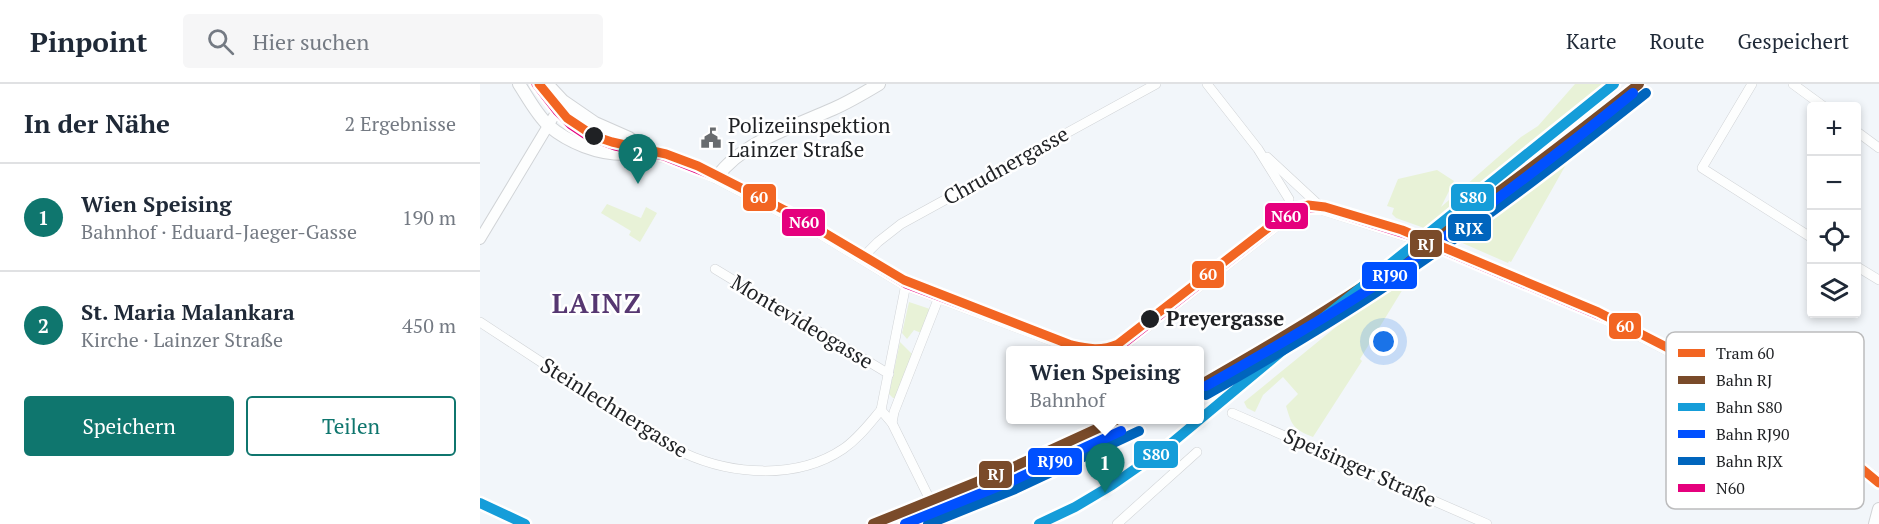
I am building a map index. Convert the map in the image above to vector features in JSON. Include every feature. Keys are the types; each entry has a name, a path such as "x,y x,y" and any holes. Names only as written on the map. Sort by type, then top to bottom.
{"main road":[{"path":"519,84 548,125 565,137 601,151 624,154 647,151"},
{"path":"547,84 563,101 595,123 629,138 647,151 680,161 717,177 809,225 906,284 1069,346"},
{"path":"717,177 733,159 758,144 847,102 879,84"},
{"path":"1119,346 1289,214 1308,208 1322,208 1408,236 1535,287 1620,324 1666,348"},
{"path":"1864,472 1879,481"},
{"path":"1875,524 1879,509"}],"street":[{"name":"Chrudnergasse","path":"862,258 901,224 1156,84"},
{"path":"1207,84 1258,149 1289,199 1289,214"},
{"path":"1752,84 1702,168 1807,235"},
{"path":"1793,84 1818,102"},
{"path":"480,239 563,101"},
{"path":"1861,134 1879,148"},
{"path":"1258,149 1322,208"},
{"name":"Montevideogasse","path":"715,269 889,374"},
{"path":"1861,269 1879,280"},
{"path":"906,284 881,410 892,423 942,524"},
{"path":"892,423 897,404 939,297"},
{"name":"Steinlechnergasse","path":"480,322 651,434 683,453 722,467 766,471 796,467 823,459 842,450 857,438 881,410"},
{"path":"883,397 897,404"},
{"name":"Speisinger Straße","path":"1232,412 1487,524"},
{"path":"1117,524 1197,452"}],"green space":[{"path":"1575,84 1602,84 1445,210 1437,219 1438,221 1427,229 1396,218 1392,214 1394,208 1387,206 1398,179 1437,170 1454,181 1441,207 1521,137 1538,126"},
{"path":"1572,135 1577,145 1511,262 1508,263 1444,235"},
{"path":"607,204 641,218 646,207 657,213 640,242 629,235 631,231 601,213"},
{"path":"1419,257 1411,269 1414,271 1423,257 1429,260 1417,269 1406,284 1360,359 1362,361 1313,437 1301,432 1292,422 1286,406 1298,394 1283,377 1263,395 1255,412 1247,408 1244,402 1401,274 1406,266"},
{"path":"909,302 930,309 921,333 914,330 907,339 902,333"},
{"path":"900,342 913,355 895,398 893,398 889,394"}],"tram line":[{"name":"60","path":"539,84 567,118 594,136 666,154 698,166 798,217 904,280 1075,346"},
{"name":"60","path":"1112,346 1118,344 1291,210 1308,205 1325,207 1402,230 1598,312 1666,347"},
{"name":"60","path":"1864,471 1879,483"},
{"path":"1864,475 1879,477"}],"railway":[{"path":"1593,101 1614,84"}],"rail line":[{"name":"S80","path":"1204,416 1614,84"},
{"name":"RJ","path":"1204,383 1308,321 1406,258 1507,186 1639,84"},
{"name":"RJ90","path":"1206,386 1312,325 1408,263 1506,192 1633,93"},
{"name":"RJX","path":"1206,395 1357,305 1413,268 1514,195 1646,93"},
{"name":"RJ","path":"873,524 1009,469 1107,424"},
{"name":"S80","path":"1039,524 1075,507 1112,485 1168,446 1194,424"},
{"name":"RJ90","path":"905,524 1014,480 1121,431"},
{"name":"RJX","path":"928,524 1015,489 1139,431"},
{"name":"S80","path":"480,503 525,524"}],"transit line":[{"name":"N60","path":"536,84 557,111 571,125 586,135 615,146 664,156 717,177 809,225 906,284 1071,346"},
{"name":"N60","path":"1119,346 1289,214 1308,208 1322,208 1408,235 1620,324 1666,348"},
{"name":"N60","path":"1864,472 1879,481"}],"place":[{"name":"Polizeiinspektion Lainzer Straße","path":"711,138"},
{"name":"St. Maria Malankara","path":"638,184"},
{"name":"Preyergasse","path":"1150,319"},
{"name":"Wien Speising","path":"1105,493"}],"district":[{"name":"LAINZ","path":"597,304"}]}
